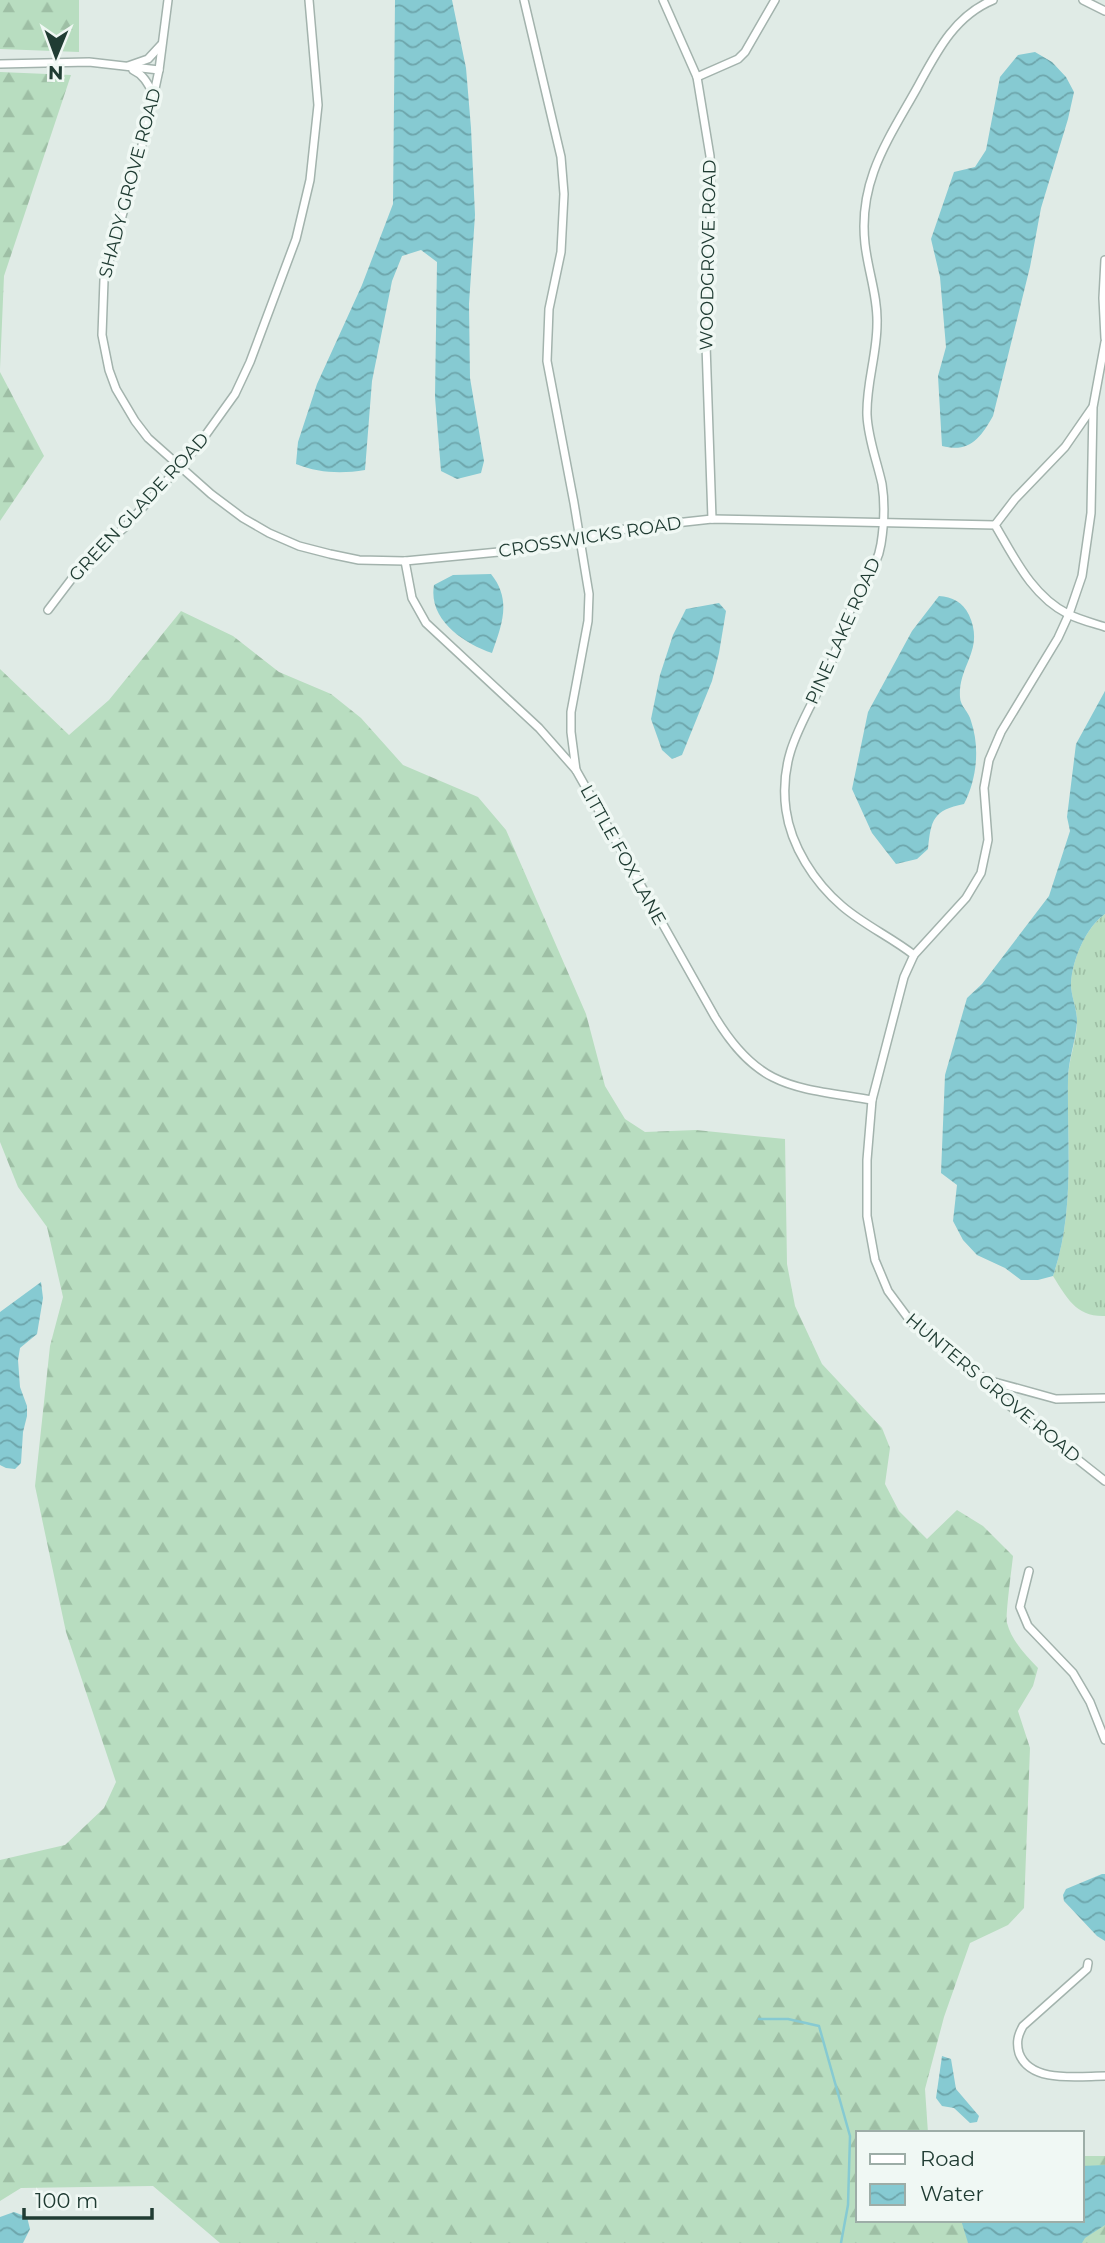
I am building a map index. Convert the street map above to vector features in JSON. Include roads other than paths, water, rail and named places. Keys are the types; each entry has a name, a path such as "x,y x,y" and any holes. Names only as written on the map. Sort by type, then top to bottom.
{"street":[{"name":"SHADY GROVE ROAD","path":"167,0 154,95 129,196 104,280 102,335 109,370 125,405 148,438 181,467"},
{"name":"GREEN GLADE ROAD","path":"48,610 83,564 125,527 181,467 215,425 235,394 250,362 304,210 313,158 318,105 309,0"},
{"path":"524,0 562,158 564,225 549,309 547,361 589,594 588,621 571,712 576,770"},
{"name":"WOODGROVE ROAD","path":"663,0 697,77 710,156 706,345 712,519"},
{"path":"697,77 738,59 745,52 775,0"},
{"name":"PINE LAKE ROAD","path":"914,955 842,906 820,882 797,847 786,814 786,764 792,742 828,669 855,599 875,566 881,543 882,486 867,417 869,375 877,325 864,227 866,199 873,170 885,142 944,40 972,11 993,0"},
{"path":"1083,0 1105,11"},
{"path":"126,66 148,59 156,53 163,41"},
{"path":"0,64 89,62 159,70"},
{"path":"126,66 140,73 154,95"},
{"name":"HUNTERS GROVE ROAD","path":"1105,260 1105,340 1093,407 1089,540 1082,576 1058,638 1001,732 989,760 984,788 988,840 986,856 976,884 914,955 904,977 872,1100 867,1160 867,1216 875,1259 888,1291 911,1322 959,1362 987,1380 1005,1402 1105,1481"},
{"path":"1093,407 1065,447 1014,499 995,524 1014,557 1044,598 1069,614 1105,627"},
{"name":"CROSSWICKS ROAD","path":"181,467 211,494 269,533 299,546 359,560 405,562 509,551 630,528 712,519 995,524"},
{"name":"LITTLE FOX LANE","path":"405,562 412,598 426,623 539,728 576,770 652,908 722,1029 739,1053 759,1071 790,1085 872,1100"},
{"path":"987,1380 1056,1399 1105,1398"},
{"path":"1029,1571 1020,1607 1028,1626 1073,1673 1090,1702 1105,1740"},
{"path":"1088,1962 1087,1969 1023,2026 1018,2036 1018,2050 1023,2061 1035,2072 1062,2076 1105,2076"}],"water":[{"path":"395,0 452,0 466,68 475,215 469,304 470,378 484,461 481,473 457,479 441,471 435,397 437,262 421,250 402,256 392,281 372,381 365,470 330,472 296,464 298,442 317,384 362,285 393,204"},
{"path":"1035,52 1052,62 1066,77 1074,92 1068,119 1041,208 1030,267 993,416 978,437 967,446 942,446 938,376 946,347 940,277 931,239 954,172 975,167 986,150 1000,77 1018,55"},
{"path":"491,574 503,603 502,622 492,653 470,643 450,628 436,609 434,597 434,585 453,575"},
{"path":"939,596 953,599 967,610 973,627 973,648 960,686 960,697 970,718 976,741 974,774 964,804 946,809 936,818 928,849 917,859 896,864 872,833 852,789 868,712 912,631"},
{"path":"719,603 726,611 712,681 682,755 672,759 662,750 651,719 660,675 673,635 686,609"},
{"path":"1105,691 1105,914 1086,936 1072,975 1071,989 1077,1021 1068,1073 1068,1179 1064,1228 1053,1276 1038,1280 1021,1280 1005,1268 977,1255 963,1240 953,1221 957,1185 941,1173 945,1075 967,998 982,984 1049,896 1070,831 1067,817 1076,744"},
{"path":"41,1282 43,1298 37,1334 20,1348 18,1360 20,1387 27,1406 21,1463 15,1469 6,1468 0,1465 0,1312"},
{"path":"1105,1874 1105,1941 1064,1901 1063,1895 1066,1889"},
{"path":"942,2056 951,2059 956,2089 979,2116 977,2122 970,2123 954,2108 942,2106 936,2098"},
{"path":"1105,2165 1105,2225 1082,2243 968,2243 962,2222 1084,2222 1084,2166"},
{"path":"14,2212 27,2217 30,2229 23,2243 0,2243 0,2217"}],"waterway":[{"path":"759,2019 788,2019 819,2026 850,2136 848,2205 841,2243"}]}
